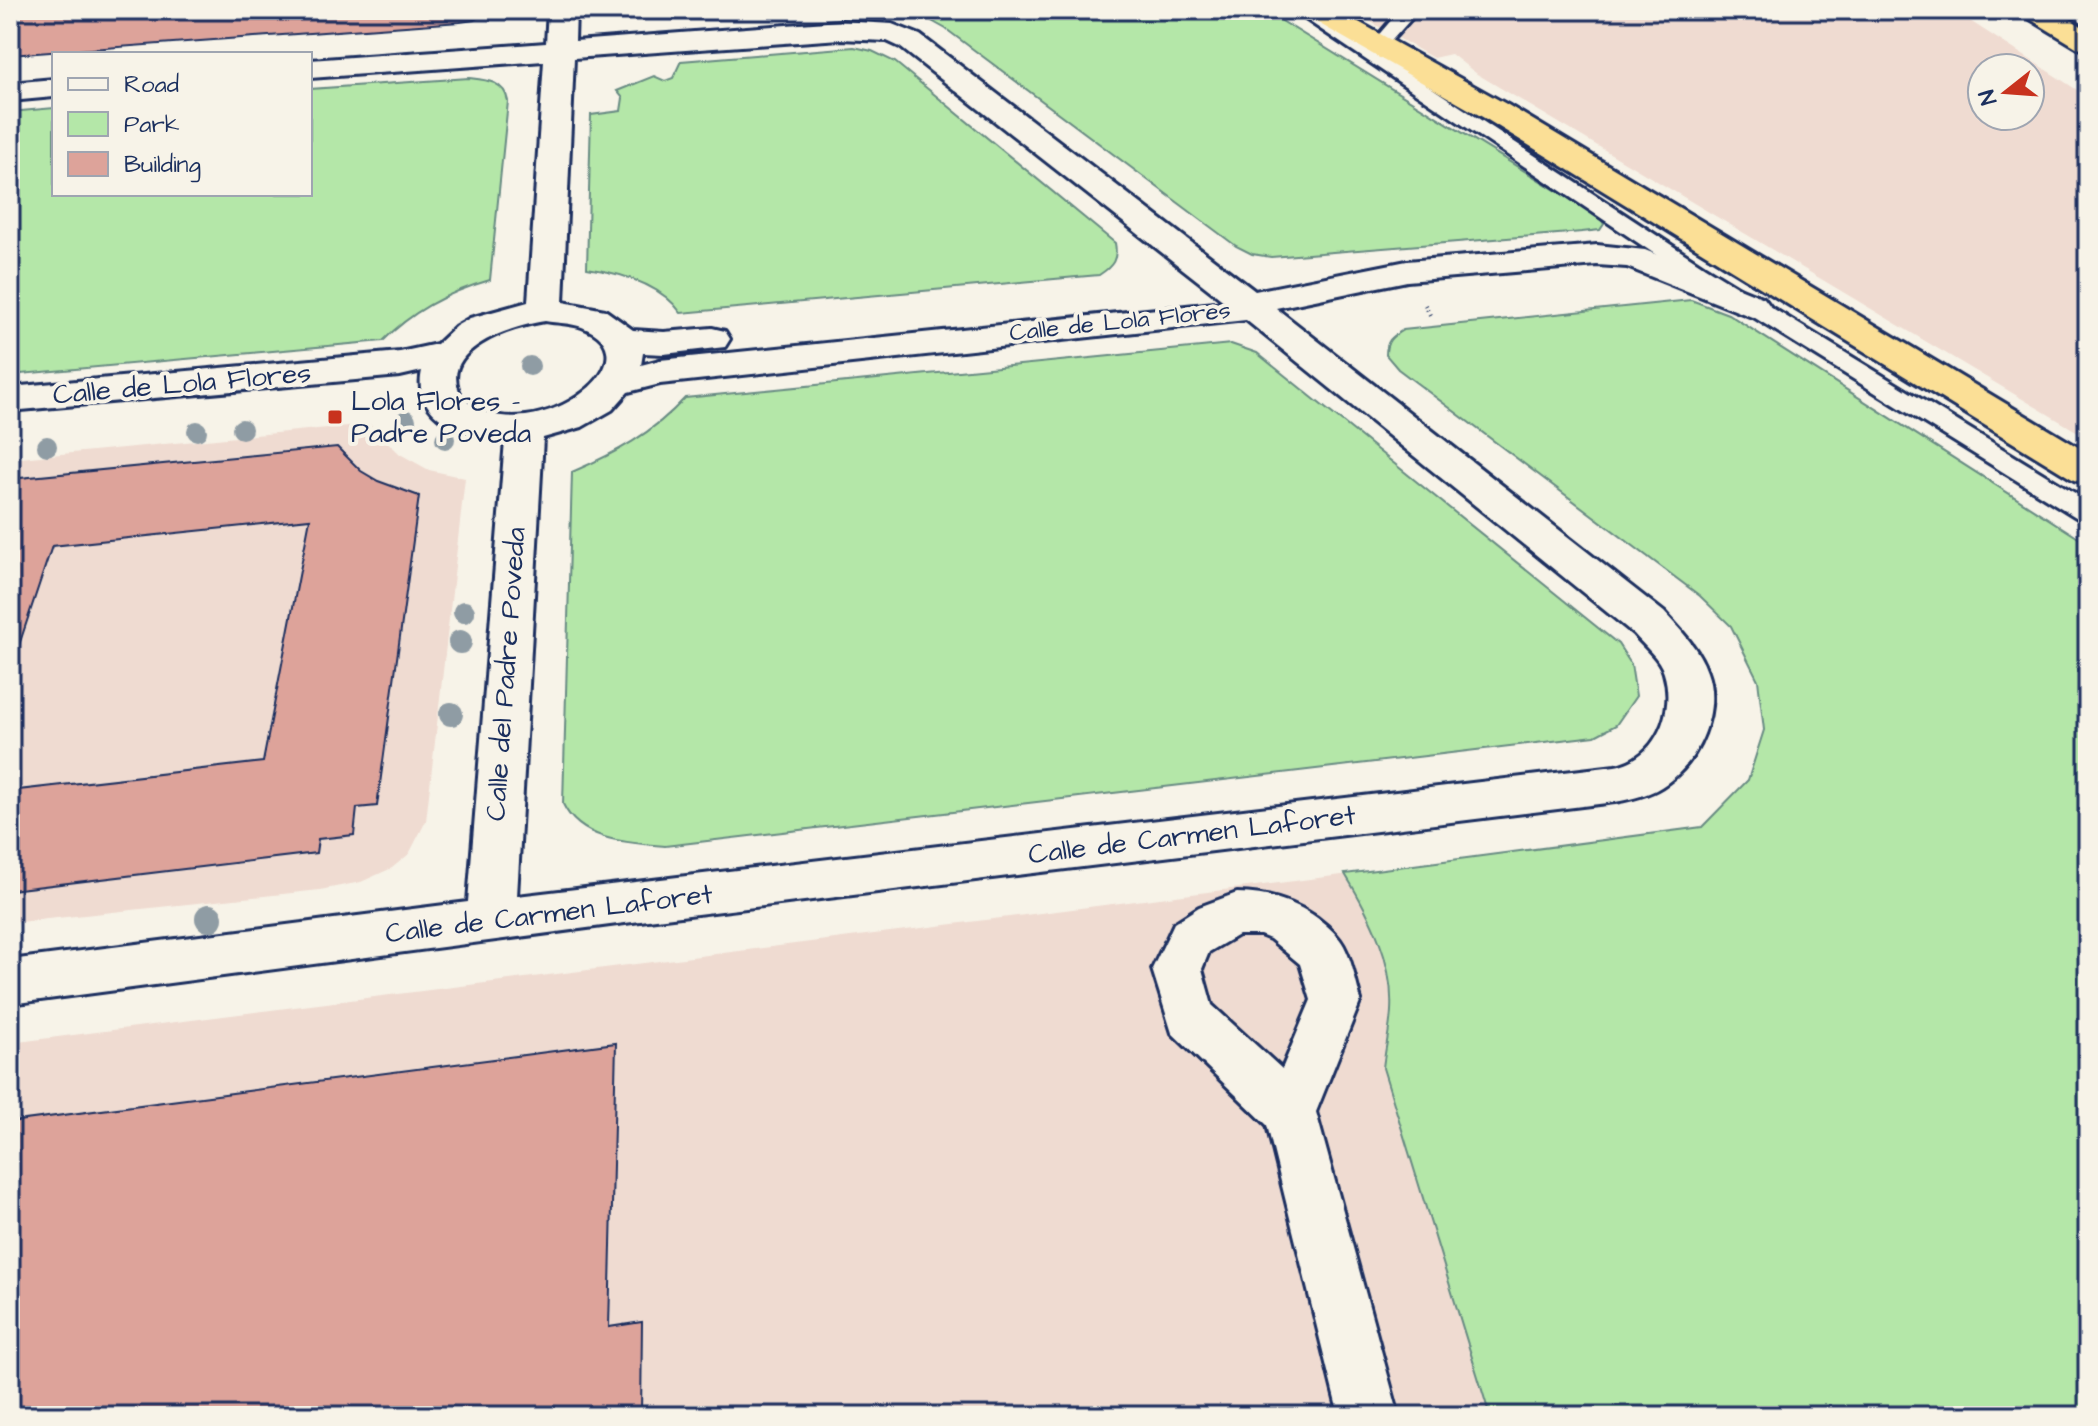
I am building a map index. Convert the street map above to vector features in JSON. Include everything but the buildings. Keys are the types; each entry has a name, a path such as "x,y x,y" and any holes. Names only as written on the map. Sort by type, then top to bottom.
{"highway":[{"path":"1316,10 1497,112 2088,471"},
{"path":"2035,10 2088,42"}],"street":[{"path":"545,310 557,52 562,10"},
{"name":"Calle de Carmen Laforet","path":"10,982 491,920 1583,788 1634,780 1670,757 1686,724 1691,690 1679,658 1649,623 910,41 892,33 840,30 312,69"},
{"path":"10,92 52,88"},
{"name":"Calle de Lola Flores","path":"622,341 689,341 1079,305 1192,289 1263,300 1407,271 1597,255 1633,257 1752,306"},
{"name":"Calle de Lola Flores","path":"619,382 660,372 1235,312 1233,293"},
{"path":"545,310 570,312 592,317 611,327 622,341 625,368 619,382 604,399 582,414 554,424 525,429 480,425 462,418 441,395 438,382 448,353 462,340 500,319 545,310"},
{"name":"Calle de Lola Flores","path":"10,399 385,365 448,353"},
{"name":"Calle de Lola Flores","path":"10,428 390,391 441,395"},
{"name":"Calle del Padre Poveda","path":"491,920 525,429"},
{"path":"1290,1112 1369,1416"}],"lane":[{"path":"1301,10 1752,306 2088,513"},
{"path":"1377,45 1410,10"}],"shaded area":[{"path":"1350,10 1953,10 2018,52 1966,52 1966,132 2046,132 2046,70 2088,97 2088,438 1477,74 1451,54 1433,58"},
{"path":"369,424 400,454 429,470 465,478 426,821 409,854 392,868 361,882 320,890 10,923 10,459"},
{"path":"2088,768 2088,1416 10,1416 10,1043 1603,842"}],"green space":[{"path":"912,10 1264,10 1599,217 1604,224 1600,230 1582,232 1271,257 1252,254 1236,246 946,29"},
{"path":"854,47 872,51 895,62 1115,243 1116,253 1111,265 1099,275 681,313 663,294 651,287 613,273 587,268 591,115 621,111 623,98 617,91 654,76 665,81 673,78 681,61"},
{"path":"469,78 488,81 503,89 508,101 490,280 432,303 406,320 383,341 10,375 10,112 52,108 52,196 312,196 312,89"},
{"path":"1691,300 1728,314 2088,544 2088,1416 1490,1416 1383,1068 1391,1011 1389,975 1371,922 1345,874 1702,827 1748,780 1764,730 1758,680 1731,626 1700,596 1398,369 1386,355 1386,350 1390,340 1403,330"},
{"path":"1231,344 1257,353 1618,644 1631,664 1636,696 1616,725 1595,736 665,846 607,838 581,826 571,816 563,804 572,472 633,441 660,422 685,398"}],"place":[{"name":"Lola Flores - Padre Poveda","path":"335,417"}]}
